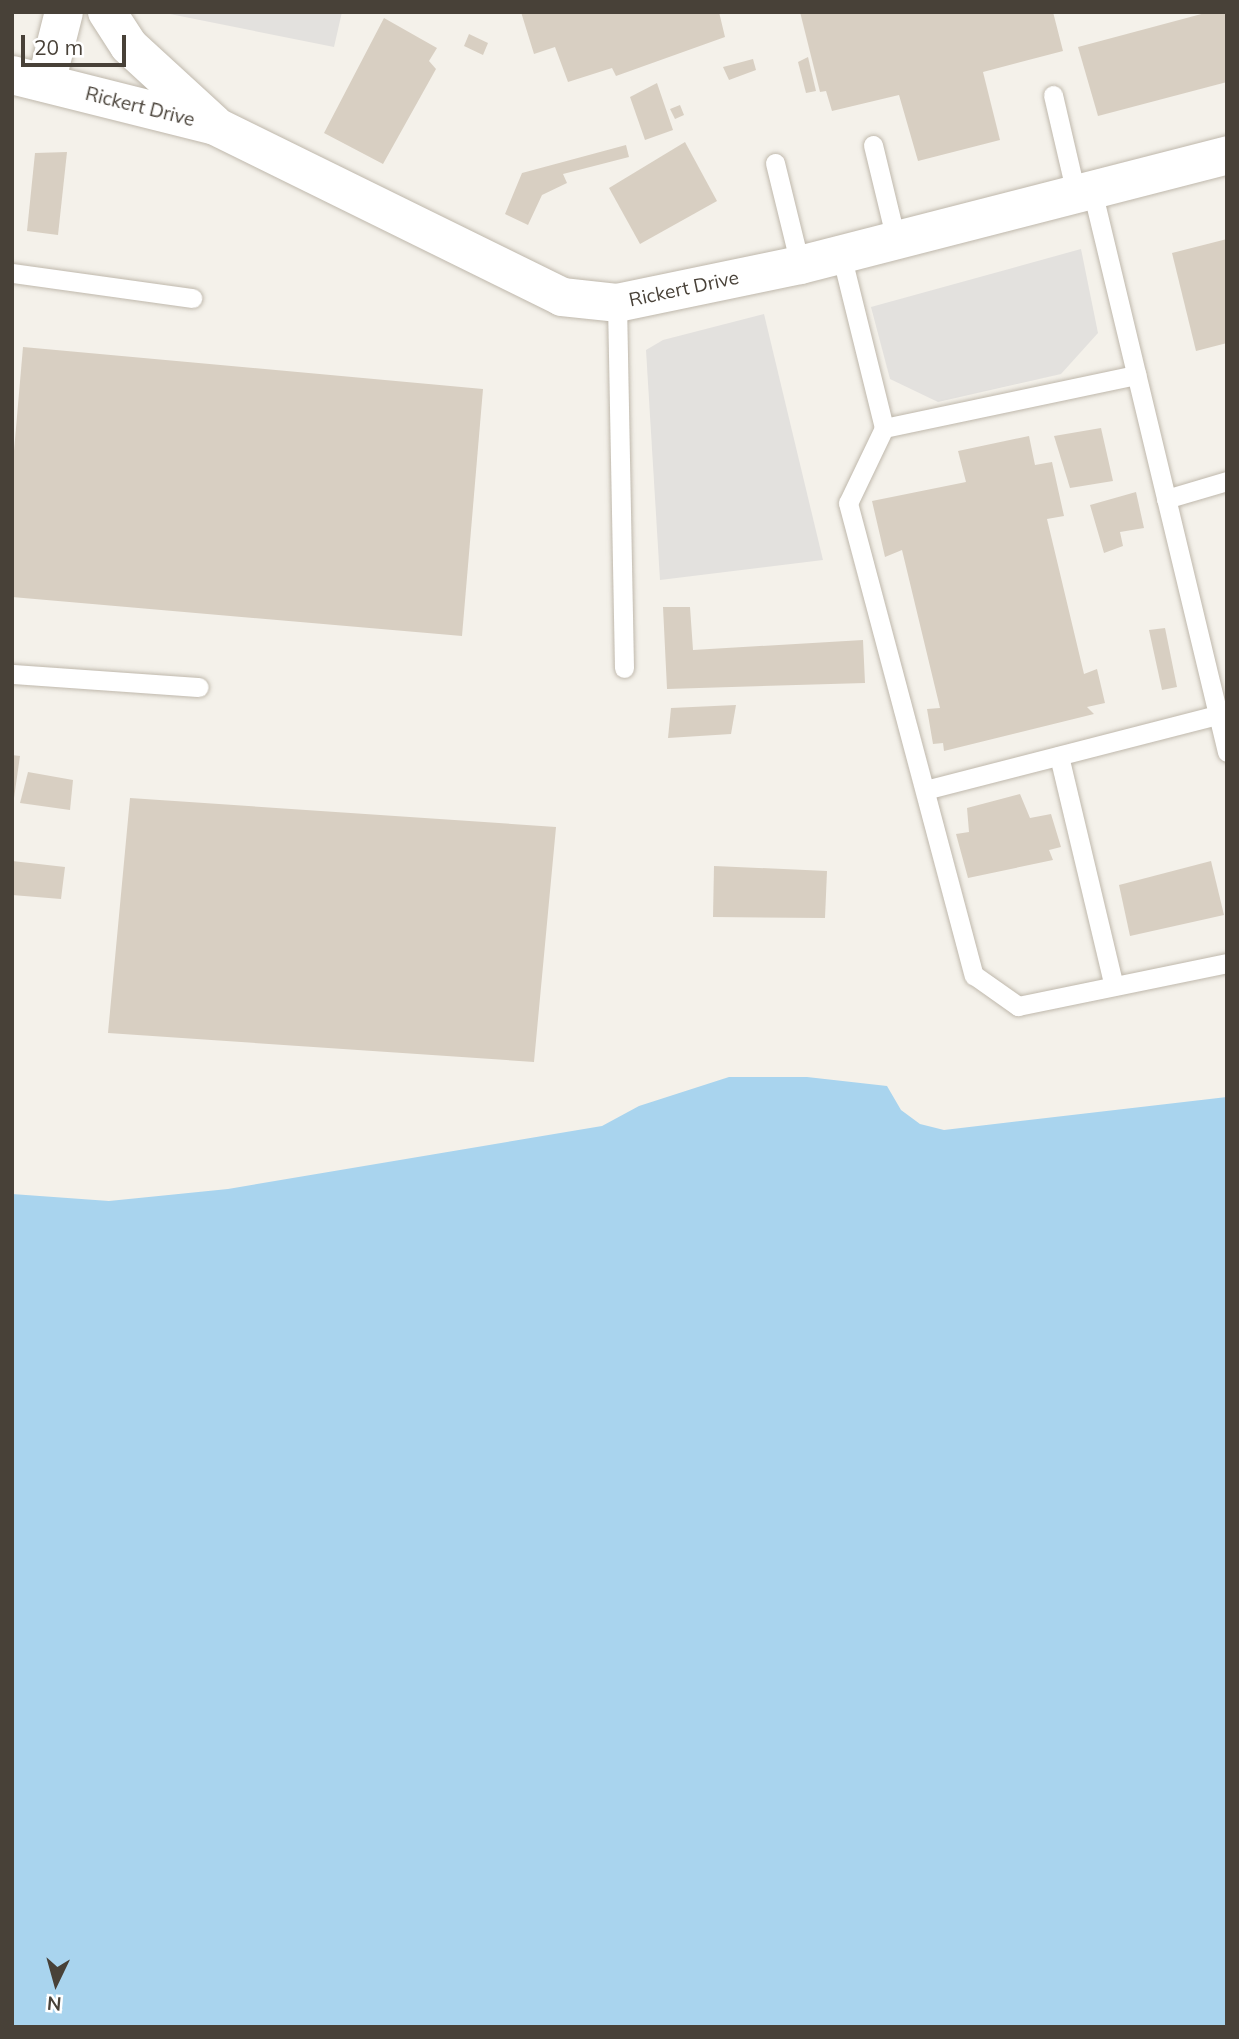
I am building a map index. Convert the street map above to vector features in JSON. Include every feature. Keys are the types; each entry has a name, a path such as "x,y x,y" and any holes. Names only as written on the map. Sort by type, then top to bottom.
{"street":[{"path":"29,79 64,12"},
{"path":"107,12 129,46 215,126"},
{"name":"Rickert Drive","path":"29,79 215,126 562,297 617,303 800,265 1227,155"}],"lane":[{"path":"1053,95 1084,192 1136,375 1227,752"},
{"path":"873,145 895,240"},
{"path":"775,163 800,265"},
{"path":"841,254 884,428 848,503 974,975 1018,1006 1227,963"},
{"path":"12,273 192,298"},
{"path":"617,303 624,667"},
{"path":"884,428 1136,375"},
{"path":"1166,499 1227,481"},
{"path":"12,674 199,687"},
{"path":"925,790 1218,715"},
{"path":"1059,756 1114,986"}],"shaded area":[{"path":"160,12 342,12 334,47"},
{"path":"1081,249 1098,333 1061,374 938,402 890,379 871,307"},
{"path":"764,314 823,560 660,580 646,350 663,340"}],"water":[{"path":"729,1077 807,1077 887,1086 901,1110 920,1124 944,1130 1227,1097 1227,2027 12,2027 12,1194 109,1201 228,1189 602,1126 639,1106"}],"building":[{"path":"521,12 719,12 725,37 616,76 612,68 568,82 555,47 534,54"},
{"path":"800,12 1053,12 1063,51 983,72 1000,140 918,161 899,95 832,111 826,91 820,92"},
{"path":"1209,12 1227,12 1227,82 1098,116 1078,47"},
{"path":"384,18 437,48 429,61 436,69 383,164 324,133"},
{"path":"469,34 488,43 483,55 464,46"},
{"path":"808,57 816,91 806,93 798,62"},
{"path":"753,59 756,70 729,80 723,67"},
{"path":"657,83 673,130 645,140 630,97"},
{"path":"680,105 684,115 675,119 670,109"},
{"path":"685,142 717,201 640,244 609,188"},
{"path":"626,145 629,157 563,174 567,183 542,195 528,225 505,214 522,173"},
{"path":"67,152 58,235 27,231 35,153"},
{"path":"1227,239 1227,343 1196,351 1172,253"},
{"path":"23,347 483,389 462,636 12,597 12,474"},
{"path":"1101,428 1113,481 1070,488 1054,436"},
{"path":"1029,436 1035,465 1052,462 1064,516 1047,519 1084,674 1097,669 1105,703 1087,707 1094,714 944,751 943,743 933,744 927,709 940,708 902,550 885,557 872,501 966,482 958,451"},
{"path":"1136,492 1144,528 1120,532 1123,546 1104,553 1090,505"},
{"path":"663,607 690,607 693,650 863,640 865,683 667,689"},
{"path":"1165,628 1177,687 1162,690 1149,630"},
{"path":"736,705 731,734 668,738 671,708"},
{"path":"12,755 20,756 14,798 12,798"},
{"path":"28,772 73,780 70,810 20,803"},
{"path":"1020,794 1030,818 1051,814 1061,847 1049,850 1053,860 968,878 956,834 969,832 967,808"},
{"path":"130,798 556,827 534,1062 108,1033"},
{"path":"12,861 65,867 61,899 12,895"},
{"path":"1211,861 1224,915 1130,936 1119,885"},
{"path":"714,866 827,871 825,918 713,917"}]}
